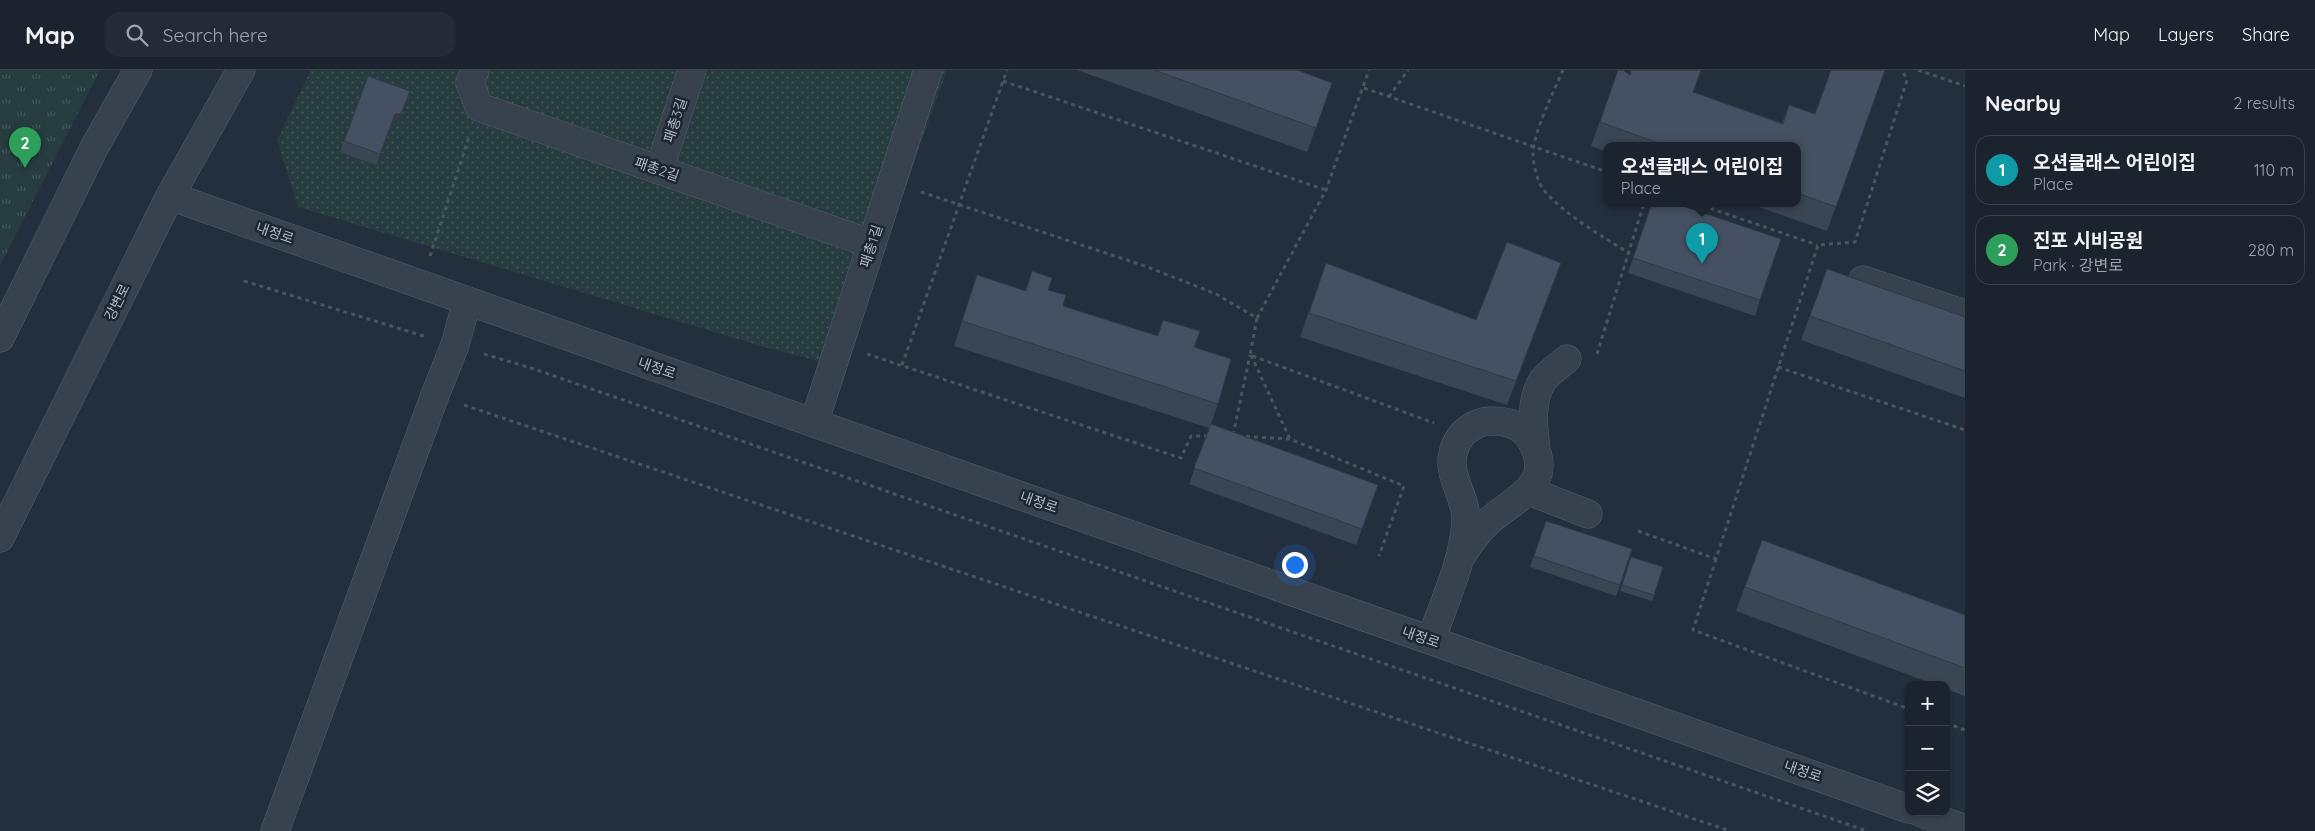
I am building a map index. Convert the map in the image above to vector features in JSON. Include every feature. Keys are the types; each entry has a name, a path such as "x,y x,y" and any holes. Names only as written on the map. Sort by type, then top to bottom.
{"street":[{"path":"0,338 95,146 138,70"},
{"name":"강변로","path":"0,538 170,196 241,70"},
{"path":"475,70 470,83 479,107"},
{"name":"패총3길","path":"658,170 692,70"},
{"name":"패총1길","path":"814,422 928,70"},
{"name":"패총2길","path":"479,107 872,244"},
{"name":"내정로","path":"170,196 1905,808"},
{"path":"1863,280 1965,314"},
{"path":"275,831 455,345 467,301"},
{"path":"1430,640 1460,558 1471,540 1487,523 1529,491 1536,478 1539,464 1533,422 1536,400 1544,379 1567,359"},
{"path":"1460,558 1466,519 1464,500 1452,473 1451,459 1455,446 1463,434 1475,425 1516,414 1529,407 1536,400"},
{"path":"1489,420 1504,421 1518,426 1529,436 1536,449"},
{"path":"1529,491 1588,514"},
{"path":"1930,816 1965,828"}],"path":[{"path":"902,365 1007,70"},
{"path":"1233,435 1257,318 1326,190 1369,70"},
{"path":"1389,97 1408,70"},
{"path":"1563,70 1534,147 1535,165 1542,188 1573,215 1629,253"},
{"path":"1707,207 1818,245 1855,242 1907,80 1902,70"},
{"path":"1918,70 1965,86"},
{"path":"1003,80 1326,190"},
{"path":"1364,88 1603,171"},
{"path":"420,284 479,107"},
{"path":"893,181 958,205 1144,266 1216,294 1257,318"},
{"path":"1596,359 1643,207"},
{"path":"1818,245 1693,630 1905,708"},
{"path":"244,281 540,372 1867,831"},
{"path":"870,354 1181,458 1191,436 1216,436"},
{"path":"1250,354 1463,434"},
{"path":"1250,354 1290,439"},
{"path":"1778,367 1965,430"},
{"path":"435,395 1730,831"},
{"path":"1224,435 1290,439 1404,486 1379,556"},
{"path":"1638,530 1716,559"},
{"path":"1950,724 1965,730"}],"green space":[{"path":"0,70 100,70 0,266"},
{"path":"311,70 947,70 842,367 764,347 298,207 277,140"}],"building":[{"path":"1154,70 1297,70 1332,83 1316,128"},
{"path":"1618,70 1623,70 1630,75 1631,70 1701,70 1693,92 1783,124 1789,105 1815,114 1831,70 1885,70 1836,207 1801,194 1801,142 1656,142 1600,122"},
{"path":"368,76 410,91 401,114 395,114 380,154 344,141"},
{"path":"1651,207 1686,207 1781,239 1760,300 1633,258"},
{"path":"1507,242 1561,263 1516,381 1309,313 1326,263 1476,320"},
{"path":"1827,269 1965,317 1965,371 1810,316"},
{"path":"1032,271 1052,278 1048,290 1066,295 1063,306 1158,336 1163,320 1200,331 1194,347 1231,359 1218,404 962,321 977,275 1026,291"},
{"path":"1211,424 1378,485 1362,529 1194,468"},
{"path":"1546,521 1632,549 1620,585 1534,556"},
{"path":"1762,540 1965,615 1965,668 1745,587"},
{"path":"1631,557 1663,567 1654,595 1622,585"}],"place":[{"name":"진포 시비공원","path":"25,168"},
{"name":"오션클래스 어린이집","path":"1702,264"}]}
